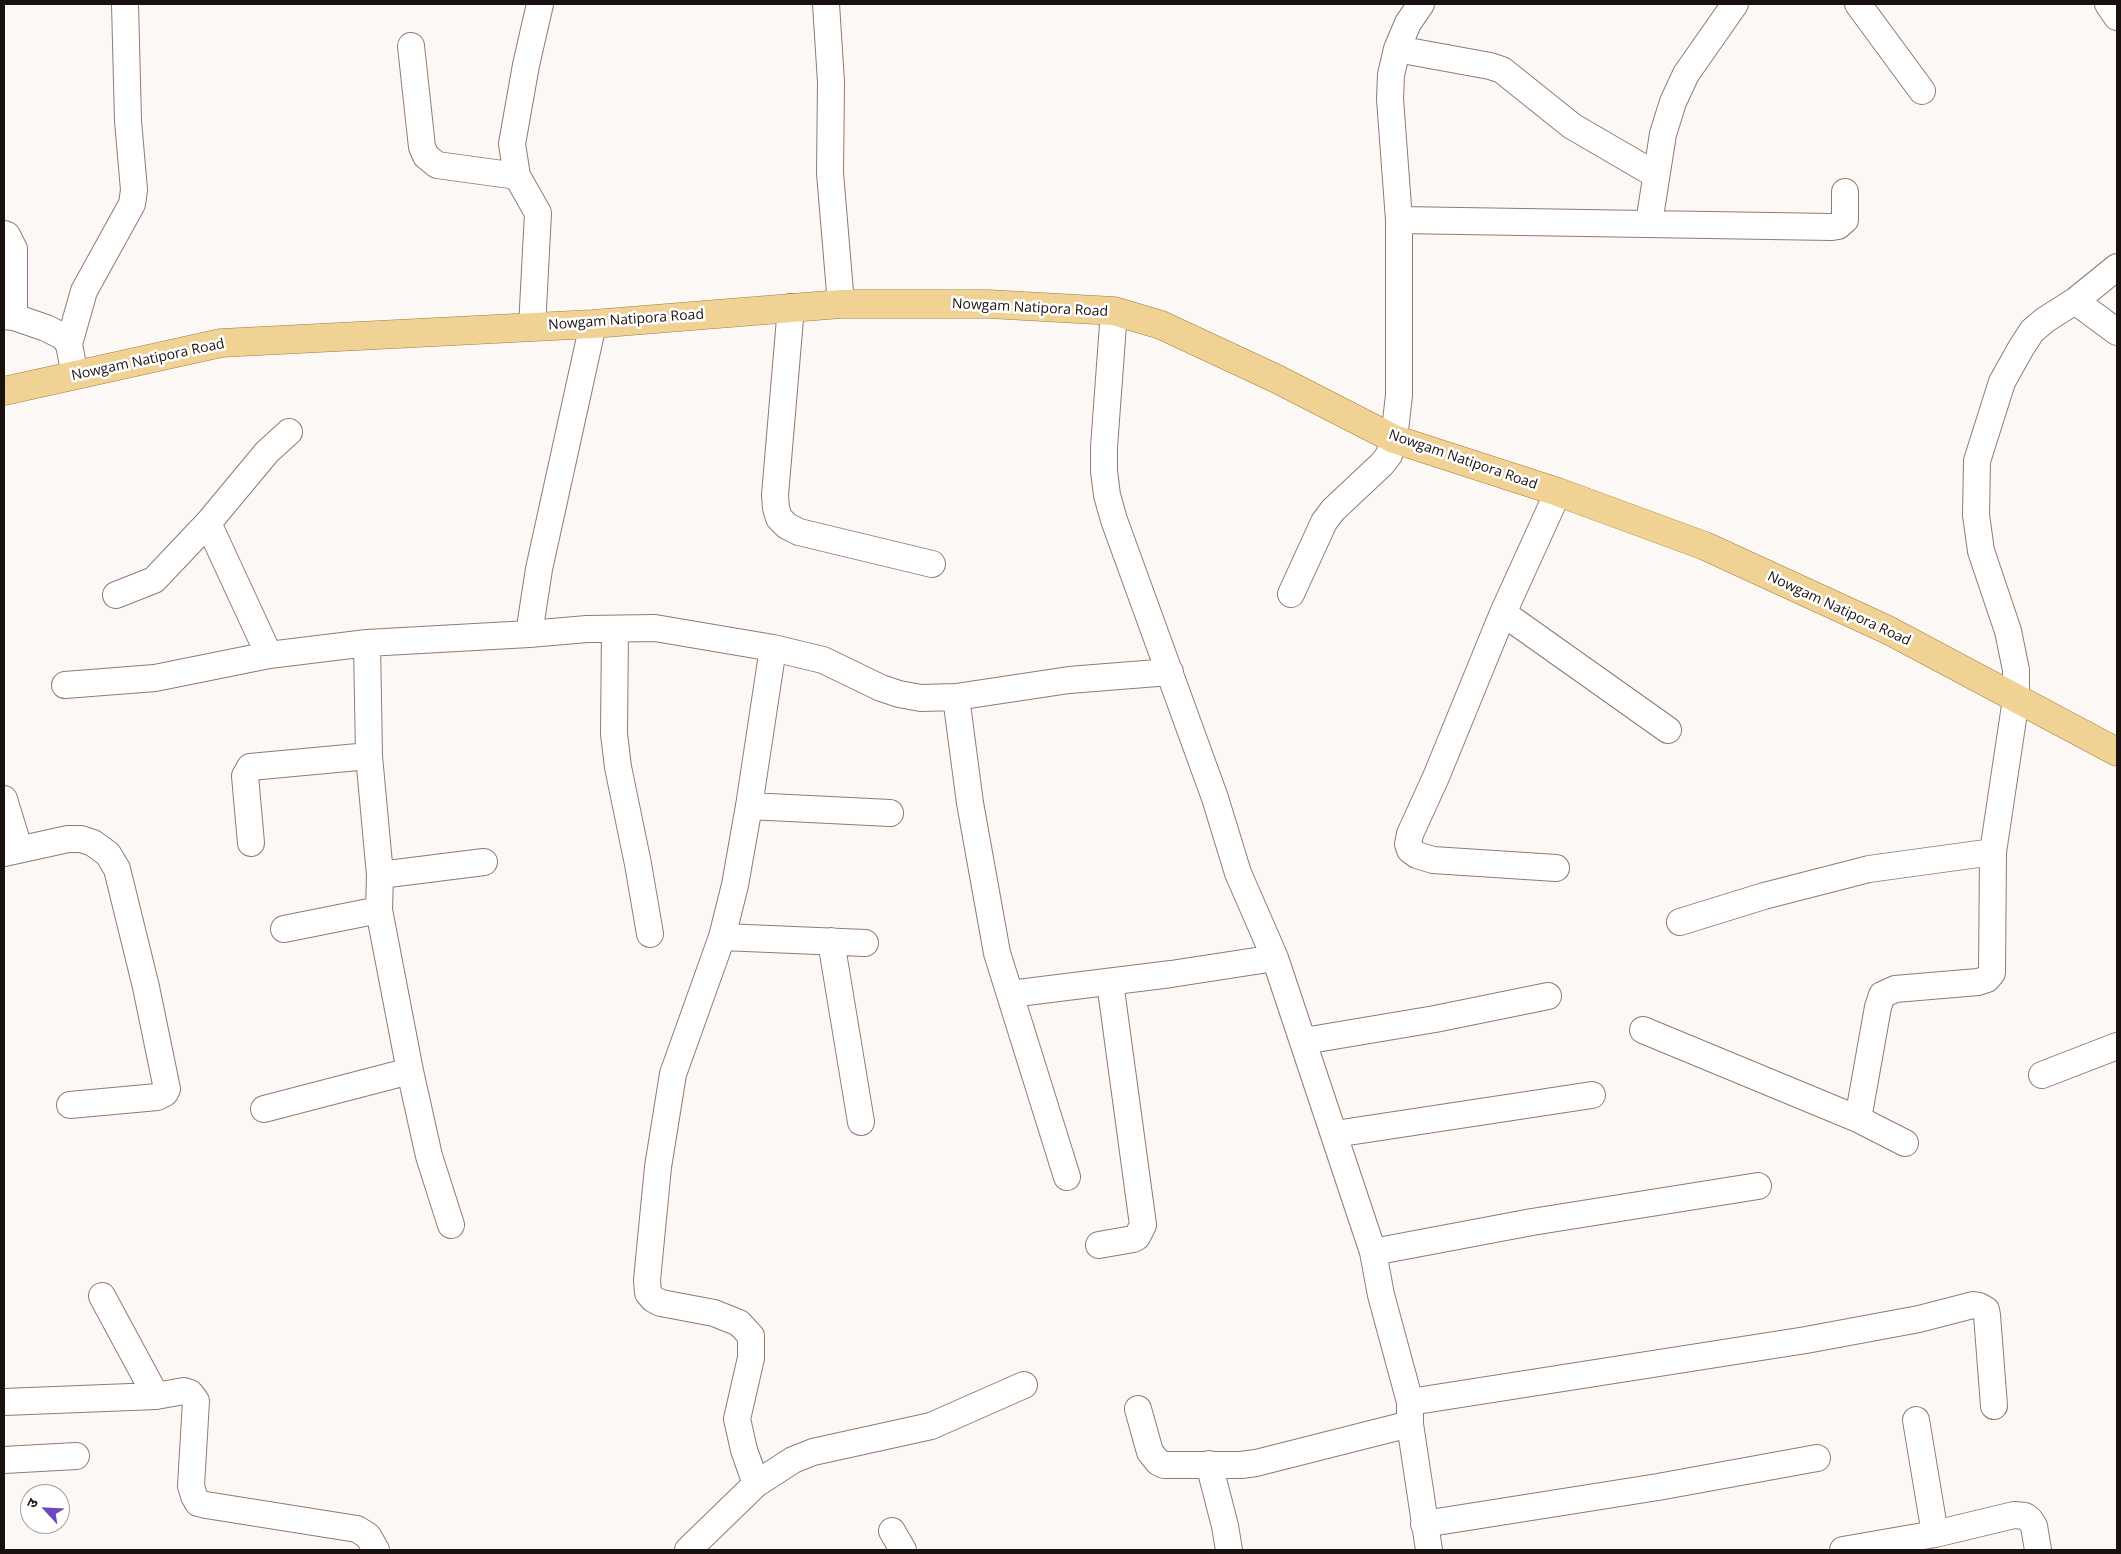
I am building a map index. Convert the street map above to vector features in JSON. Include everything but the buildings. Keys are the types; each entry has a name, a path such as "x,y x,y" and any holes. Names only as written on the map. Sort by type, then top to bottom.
{"main road":[{"name":"Nowgam Natipora Road","path":"4,391 222,343 593,324 841,304 988,304 1114,312 1162,325 1277,379 1394,439 1558,492 1705,546 1888,630 2117,752"}],"street":[{"path":"75,375 69,344 84,291 132,204 134,190 128,121 125,4"},
{"path":"532,327 538,213 517,176 512,144 526,65 540,4"},
{"path":"826,4 831,82 830,172 841,304"},
{"path":"1291,594 1324,522 1333,510 1382,464 1389,455 1394,439 1399,395 1399,220 1390,99 1391,74 1397,49 1408,24 1421,4"},
{"path":"1649,223 1663,134 1673,102 1686,74 1735,4"},
{"path":"1858,4 1922,91"},
{"path":"2108,4 2117,17"},
{"path":"411,46 422,147 426,156 437,165 517,176"},
{"path":"1397,49 1502,70 1572,126 1656,175"},
{"path":"1399,220 1838,226 1845,220 1844,192"},
{"path":"4,234 7,235 14,249 9,316 46,328 62,336 69,344"},
{"path":"1858,1120 1878,1007 1882,995 1895,989 1978,982 1987,980 1992,973 1994,852 2016,699 2016,670 2008,631 1981,551 1976,515 1977,460 2002,382 2032,331 2045,320 2075,301 2117,267"},
{"path":"2075,301 2117,332"},
{"path":"791,307 775,495 779,518 787,526 799,532 932,564"},
{"path":"1114,312 1104,447 1107,495 1114,520 1215,798 1238,873 1275,958 1373,1252 1381,1295 1410,1413 1429,1550"},
{"path":"529,634 539,570 593,324"},
{"path":"116,596 154,580 208,522 267,452 289,432"},
{"path":"1556,868 1433,860 1416,855 1410,850 1408,844 1410,834 1440,768 1503,613 1558,492"},
{"path":"208,522 269,655"},
{"path":"1503,613 1668,730"},
{"path":"65,685 163,677 269,655 367,643 587,629 654,628 773,648 823,660 900,694 921,698 956,697 1069,680 1170,672"},
{"path":"615,629 615,742 650,934"},
{"path":"367,643 369,756 380,875 379,910 410,1071 429,1156 451,1226"},
{"path":"756,1484 744,1450 737,1419 751,1358 751,1336 739,1323 714,1313 661,1303 653,1299 648,1293 647,1280 658,1167 673,1074 722,937 735,885 773,648"},
{"path":"956,697 970,803 997,952 1066,1177"},
{"path":"251,843 245,776 250,768 256,765 369,756"},
{"path":"4,799 12,851 68,839 81,839 93,843 108,854 117,869 146,987 167,1089 157,1098 70,1105"},
{"path":"749,806 890,813"},
{"path":"1680,922 1764,896 1869,869 1994,852"},
{"path":"380,875 484,862"},
{"path":"284,929 379,910"},
{"path":"722,937 865,943"},
{"path":"831,941 861,1122"},
{"path":"1010,994 1110,982 1275,958"},
{"path":"1099,1245 1137,1237 1143,1225 1110,982"},
{"path":"1304,1041 1435,1019 1548,996"},
{"path":"1643,1030 1858,1120 1905,1143"},
{"path":"2042,1075 2117,1046"},
{"path":"264,1109 410,1071"},
{"path":"1335,1134 1592,1094"},
{"path":"1373,1252 1532,1222 1758,1186"},
{"path":"102,1296 156,1396"},
{"path":"1138,1409 1150,1452 1158,1462 1164,1465 1241,1465 1256,1462 1410,1413 1919,1319 1973,1305 1986,1310 1994,1406"},
{"path":"688,1550 756,1484 793,1460 813,1452 930,1426 1024,1385"},
{"path":"4,1402 156,1396 184,1391 194,1396 196,1401 191,1486 198,1503 206,1506 357,1529 368,1536 376,1550"},
{"path":"1916,1420 1924,1540"},
{"path":"4,1460 76,1456"},
{"path":"1424,1524 1658,1487 1817,1458"},
{"path":"1208,1464 1225,1526 1229,1550"},
{"path":"1843,1550 1924,1540 2014,1515 2025,1516 2030,1520 2034,1526 2038,1550"}]}
